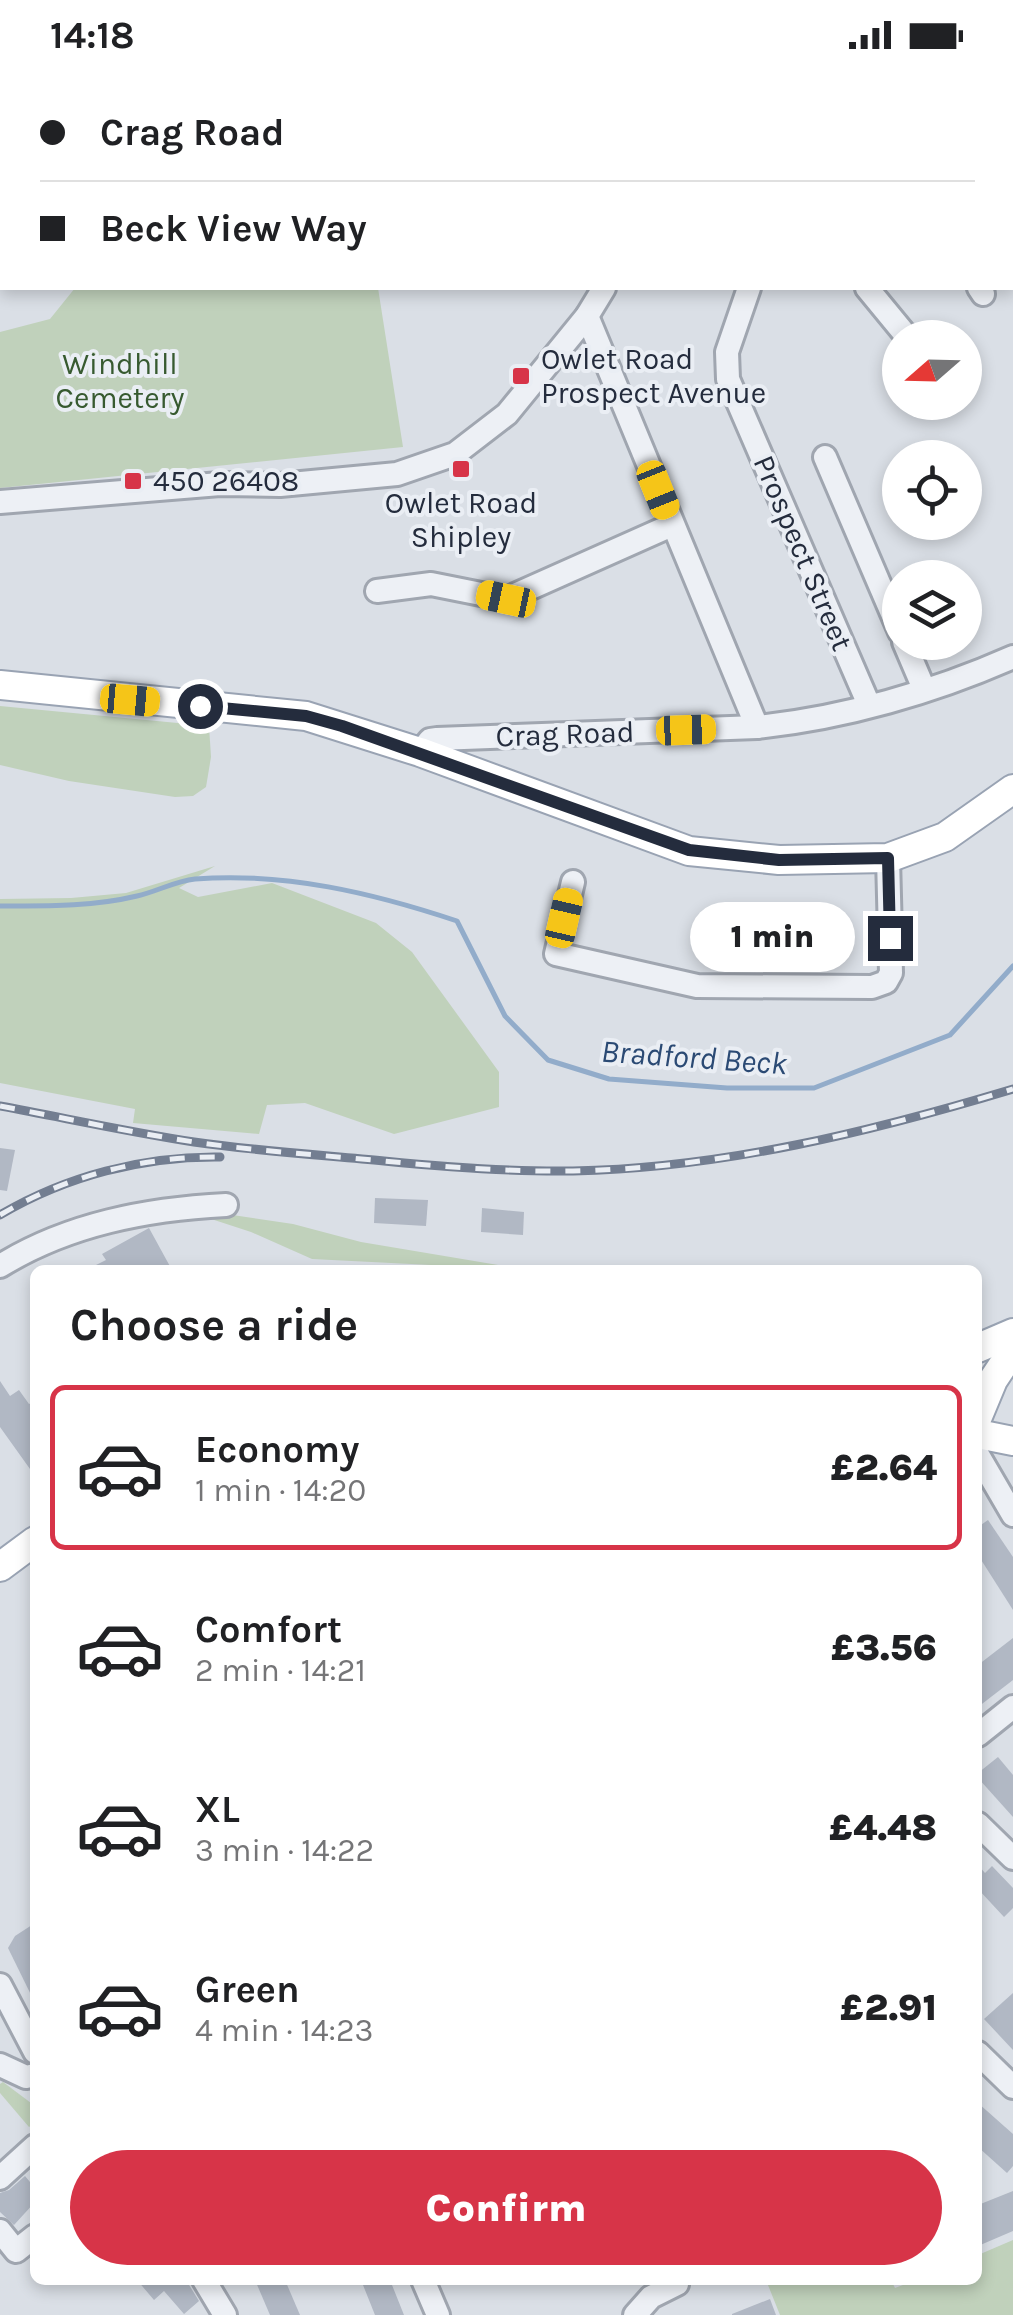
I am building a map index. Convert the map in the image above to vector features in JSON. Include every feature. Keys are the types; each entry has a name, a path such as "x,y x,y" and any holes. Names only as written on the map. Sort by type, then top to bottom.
{"main road":[{"path":"0,685 306,716 420,752 689,850 779,860 888,858 945,837 1013,789"},
{"path":"982,1406 992,1380 995,1346"},
{"path":"982,1435 1013,1441"},
{"path":"0,1567 30,1545"}],"street":[{"path":"0,502 397,474 455,454 507,414 587,316 603,290"},
{"name":"Prospect Street","path":"748,290 727,352 728,379 869,705"},
{"path":"869,290 893,320"},
{"path":"587,316 757,728"},
{"path":"825,457 882,590"},
{"path":"378,591 431,584 506,599 672,524"},
{"name":"Crag Road","path":"420,752 430,740 438,739 757,728 800,723 924,690 1013,656"},
{"path":"912,660 924,690"},
{"path":"572,882 556,954 697,986 872,987 886,982 891,972 888,858"},
{"path":"0,1266 44,1243 100,1223 156,1210 226,1205"},
{"path":"982,1462 1013,1515"},
{"path":"982,1732 1013,1707"},
{"path":"982,1828 1013,1858"},
{"path":"0,1985 30,2042"},
{"path":"982,2057 1013,2087"},
{"path":"0,2064 26,2078 30,2076"},
{"path":"0,2178 30,2151"},
{"path":"0,2232 16,2251 30,2240"},
{"path":"206,2285 220,2314"},
{"path":"426,2285 438,2315"},
{"path":"635,2315 651,2297 675,2285"}],"green space":[{"name":"Windhill Cemetery","path":"73,290 378,290 403,447 0,488 0,332 50,319"},
{"path":"0,706 209,726 211,757 206,787 193,796 175,797 69,781 0,765"},
{"path":"215,866 179,888 198,897 272,883 376,923 412,952 499,1072 499,1107 394,1134 305,1103 267,1105 259,1134 133,1123 135,1109 0,1083 0,899 126,893"},
{"path":"226,1214 293,1224 361,1242 498,1265 312,1259 251,1232 199,1215"},
{"path":"3,2082 30,2102 30,2126 0,2093"},
{"path":"1013,2240 1013,2315 780,2315 768,2285 982,2285 982,2253"}],"building":[{"path":"0,1148 15,1150 7,1191 0,1190"},
{"path":"375,1198 428,1200 426,1226 374,1223"},
{"path":"482,1208 524,1212 523,1235 481,1232"},
{"path":"149,1228 169,1265 96,1265 106,1260 102,1254"},
{"path":"0,1381 10,1396 19,1390 30,1404 30,1469 0,1427"},
{"path":"988,1520 1013,1557 1013,1610 982,1561 982,1524"},
{"path":"1013,1638 1013,1680 982,1704 982,1662"},
{"path":"998,1757 1013,1775 1013,1817 982,1782 982,1770"},
{"path":"992,1866 1013,1888 1013,1908 1004,1917 982,1893 982,1870 985,1873"},
{"path":"30,1926 30,1993 8,1948 15,1936"},
{"path":"1013,1993 1013,2050 984,2019"},
{"path":"982,2107 1013,2134 1013,2166 1007,2173 982,2151"},
{"path":"25,2176 30,2182 30,2207 14,2225 0,2212 0,2193"},
{"path":"1013,2191 1013,2231 982,2244 982,2203"},
{"path":"141,2285 189,2285 199,2301 184,2314 164,2291 154,2300"},
{"path":"257,2285 287,2285 300,2315 270,2315"},
{"path":"363,2285 392,2285 404,2315 375,2315"},
{"path":"770,2299 776,2315 732,2315 732,2314"}],"waterway":[{"name":"Bradford Beck","path":"0,906 103,902 188,880 229,878 295,882 393,902 457,921 505,1016 548,1060 609,1079 727,1088 814,1088 950,1035 1013,966"}],"railway":[{"path":"0,1106 241,1148 454,1167 573,1171 685,1163 796,1145 905,1120 1013,1089"},
{"path":"0,1215 51,1189 106,1171 162,1160 220,1157"}],"place":[{"name":"Owlet Road Prospect Avenue","path":"521,376"},
{"name":"Owlet Road Shipley","path":"461,469"},
{"name":"450 26408","path":"133,481"}],"route":[{"path":"200,706 306,716 342,726 689,850 779,860 888,858 890,938"}]}
